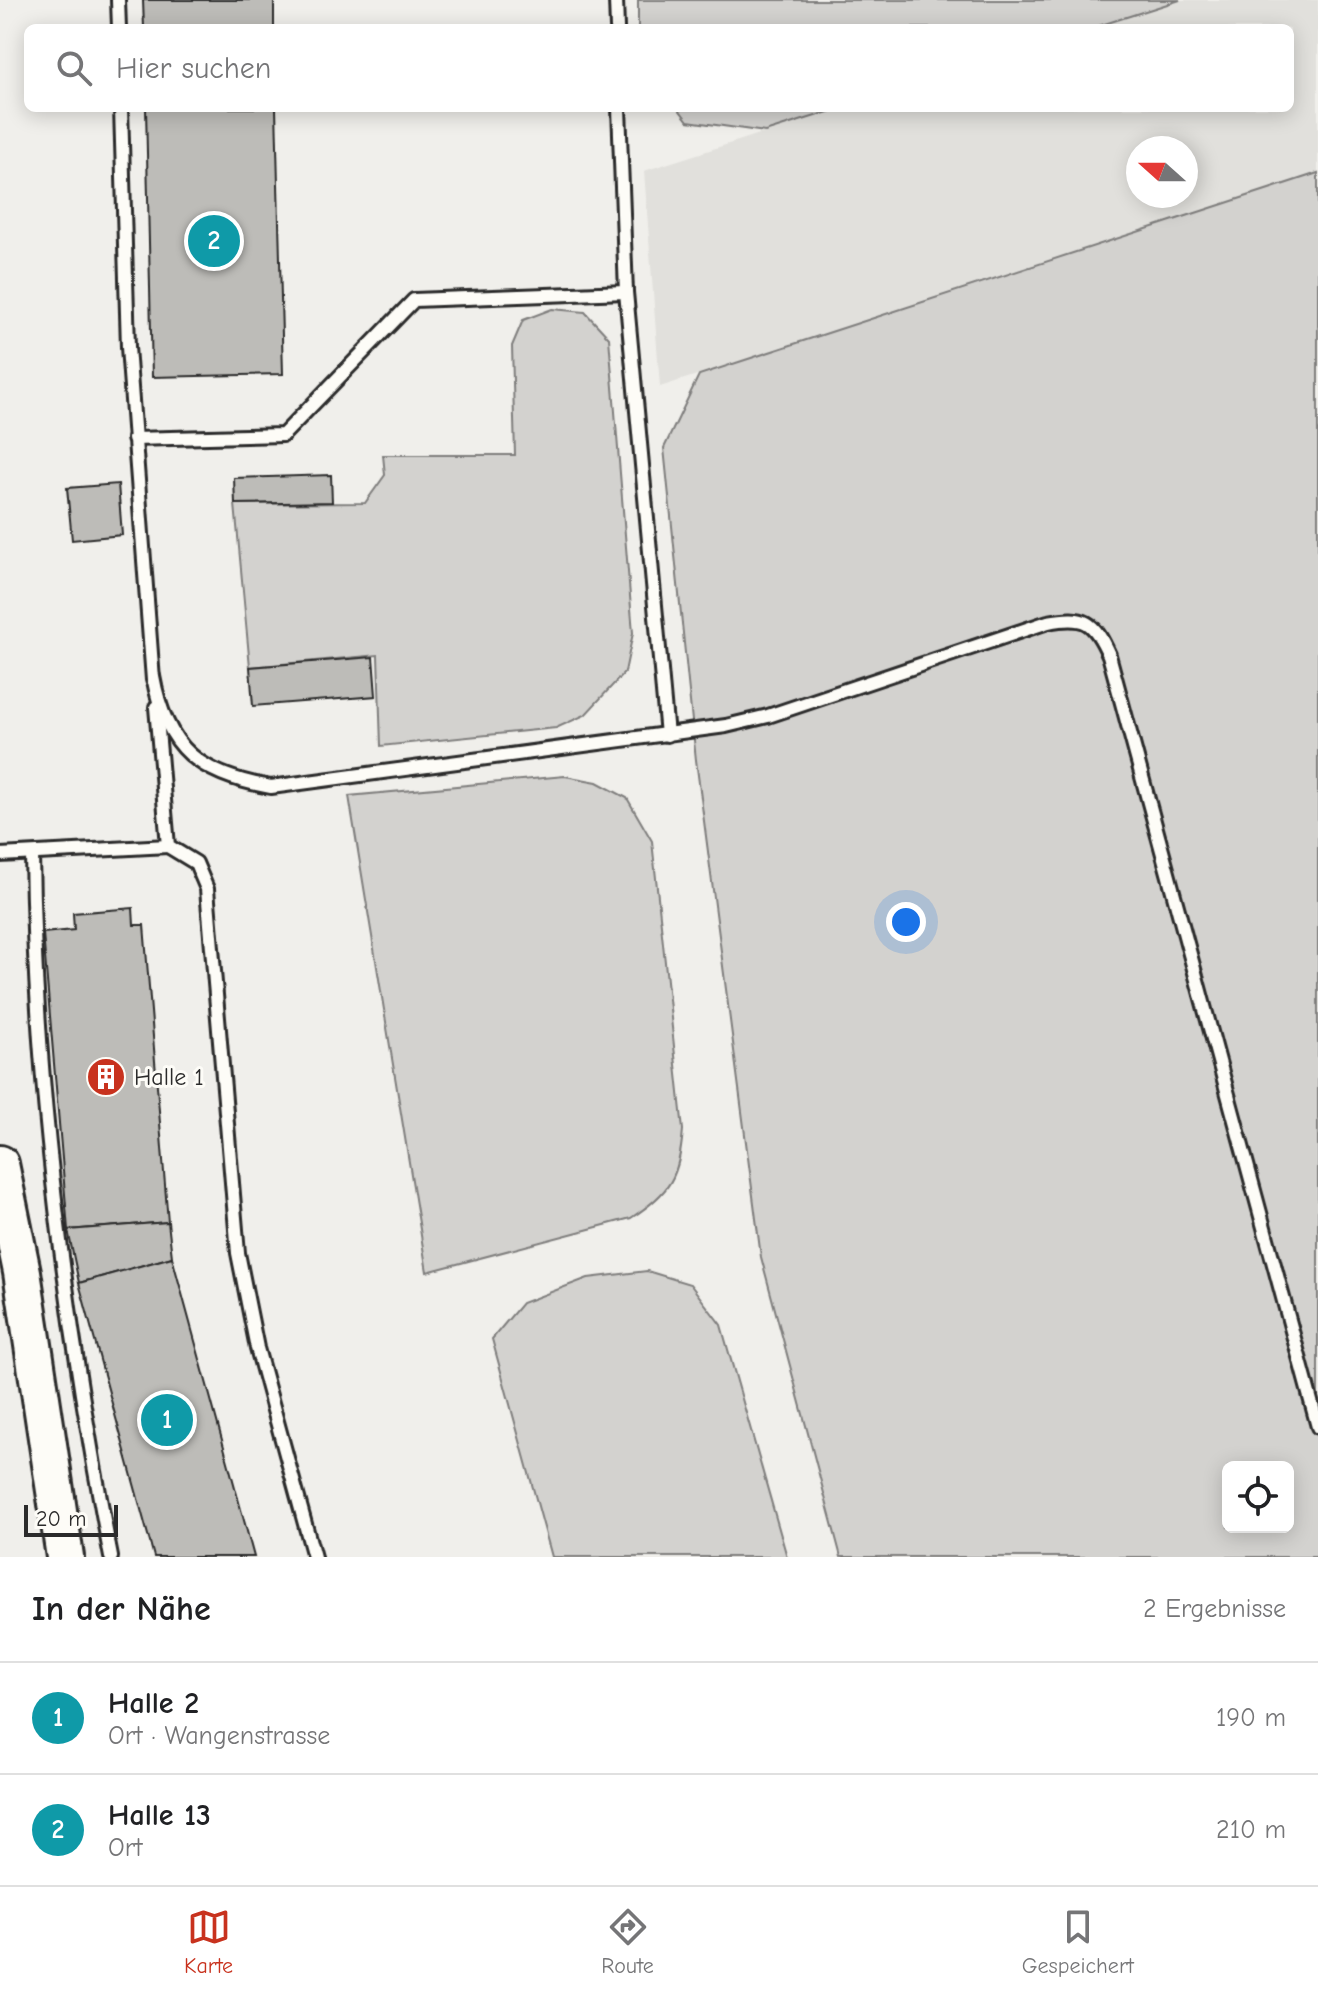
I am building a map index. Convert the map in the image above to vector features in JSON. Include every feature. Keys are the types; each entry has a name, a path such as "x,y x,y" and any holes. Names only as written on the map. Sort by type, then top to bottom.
{"main road":[{"path":"0,1164 22,1272 65,1557"}],"lane":[{"path":"118,0 119,24"},
{"path":"616,0 617,24"},
{"path":"121,112 134,439 168,846"},
{"path":"619,112 626,292 667,735"},
{"path":"134,439 283,435 414,300 626,292"},
{"path":"153,676 167,725 193,758 229,780 271,787 667,735 768,716 1048,622 1075,617 1098,630 1113,670 1318,1427"},
{"path":"0,855 168,846 196,863 207,889 238,1253 257,1348 314,1557"},
{"path":"32,854 33,938 59,1244 111,1557"}],"shaded area":[{"path":"638,0 1180,0 1105,24 638,24"},
{"path":"1180,0 1318,0 1318,173 660,387 644,171 828,112 1294,112 1294,24 1105,24"},
{"path":"681,112 828,112 765,132 688,121"},
{"path":"1318,173 1318,1557 841,1557 761,1257 696,760 664,448 699,375"},
{"path":"552,309 585,312 609,338 633,633 625,672 585,715 556,728 381,746 378,655 250,667 235,504 365,503 385,475 383,455 515,455 512,346 523,320"},
{"path":"565,776 597,782 627,798 652,841 683,1130 679,1160 664,1191 631,1218 427,1272 349,796"},
{"path":"647,1271 690,1284 721,1325 787,1557 552,1557 492,1339 522,1303 588,1278"}],"building":[{"path":"143,0 274,0 274,24 144,24"},
{"path":"146,112 276,112 283,374 152,377"},
{"path":"331,475 332,502 235,504 234,478"},
{"path":"118,484 122,535 72,540 67,488"},
{"path":"373,657 376,696 253,706 250,667"},
{"name":"Halle 1","path":"133,908 134,925 144,925 168,1222 68,1230 43,933 74,930 73,913"},
{"path":"168,1222 172,1257 79,1283 68,1230"},
{"path":"172,1257 254,1557 154,1557 79,1283"}],"place":[{"name":"Halle 13","path":"214,241"},
{"name":"Halle 1","path":"106,1077"},
{"name":"Halle 2","path":"167,1420"}]}
